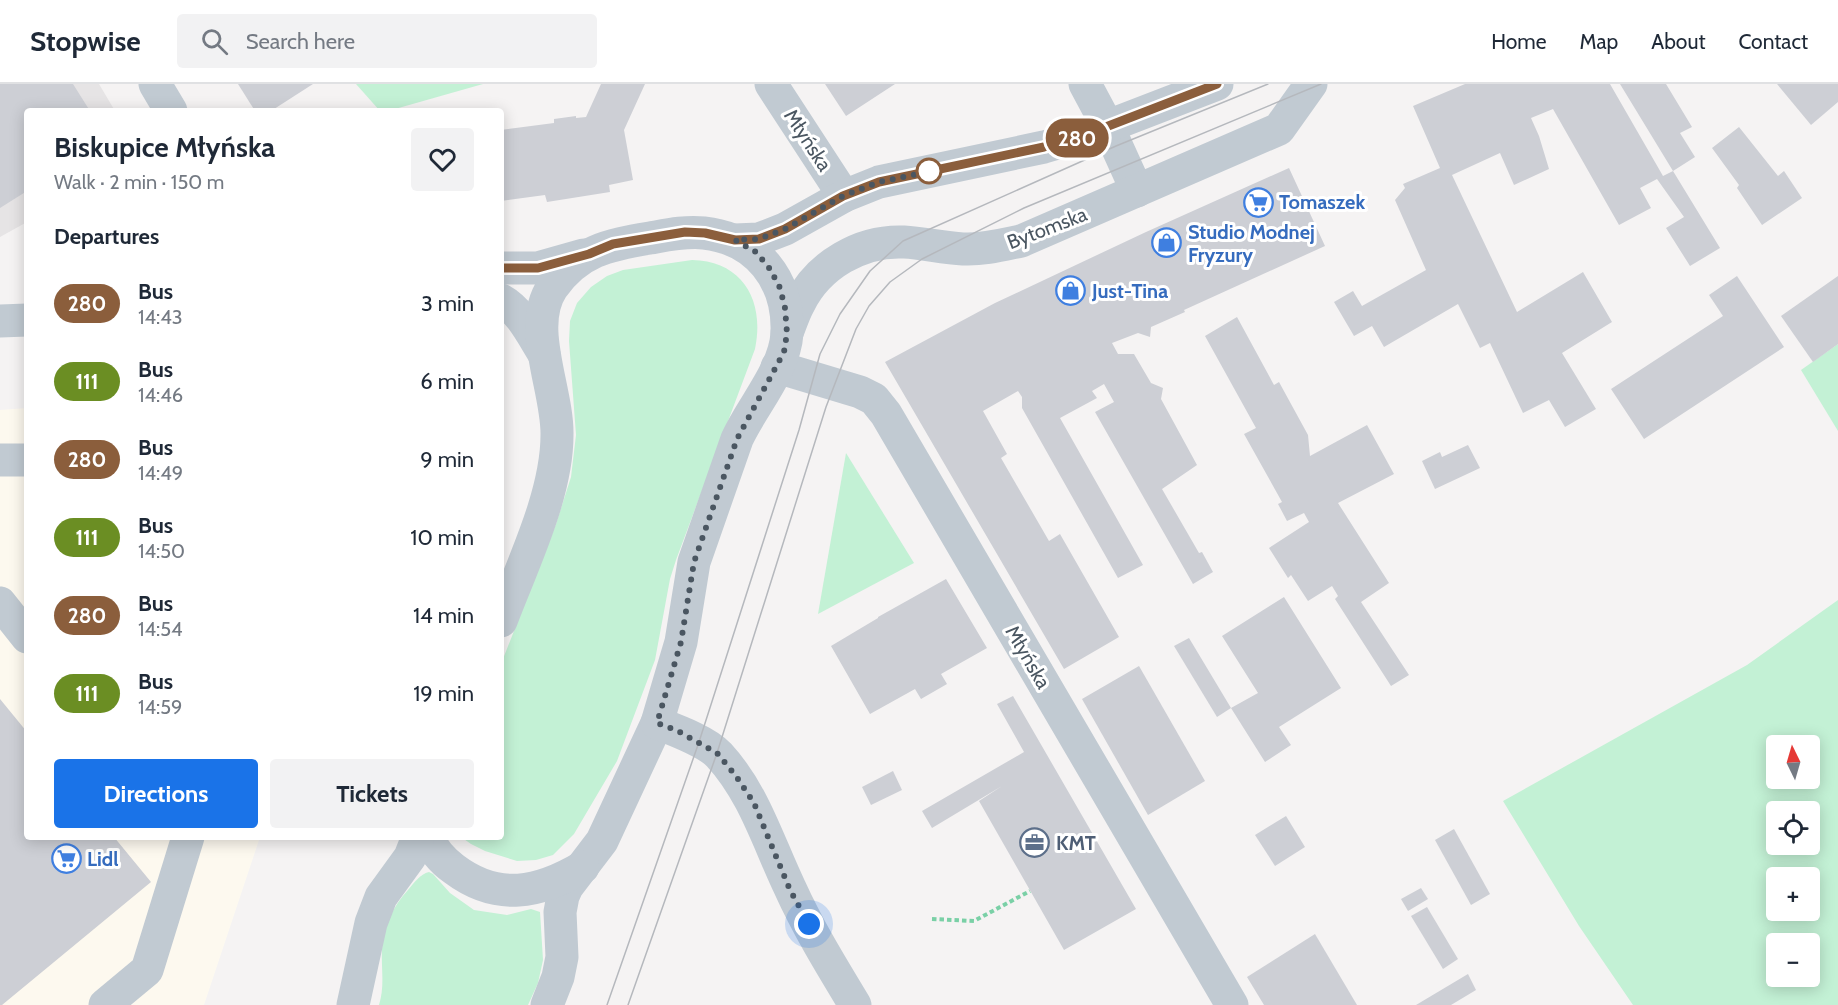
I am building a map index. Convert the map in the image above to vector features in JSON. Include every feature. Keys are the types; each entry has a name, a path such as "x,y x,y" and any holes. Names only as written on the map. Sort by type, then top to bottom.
{"street":[{"path":"155,84 169,108"},
{"name":"Młyńska","path":"771,84 843,196"},
{"path":"1085,84 1108,127 1137,191"},
{"path":"504,268 538,268 589,254 613,244 685,232 705,233 735,240 759,239 785,229 843,196 879,182 1044,147 1108,127 1217,84"},
{"name":"Bytomska","path":"787,333 800,302 816,279 838,259 864,247 902,242 963,249 992,248 1022,241 1279,129 1311,84"},
{"path":"547,1005 558,977 562,957 560,912 563,896 567,887 602,842 657,723 681,642 694,562 737,439 784,352 787,333 785,308 780,288 770,269 756,252 735,240"},
{"path":"504,613 542,513 554,472 557,425 554,396 544,355 541,329 543,307 551,290 565,273 589,254"},
{"path":"504,302 525,324 544,355"},
{"path":"0,321 24,320"},
{"name":"Młyńska","path":"777,367 860,392 874,399 886,414 1232,1005"},
{"path":"0,460 24,460"},
{"path":"0,603 24,633"},
{"path":"657,723 676,730 717,753 736,776 754,803 790,890 855,1005"},
{"path":"105,1005 147,970 187,840"},
{"path":"353,1005 371,922 381,897 410,857 417,840"},
{"path":"431,840 443,861 464,876 488,887 513,891 537,888 560,880 583,867"}],"path":[{"path":"932,919 974,921 1030,891"}],"shaded area":[{"path":"0,84 99,84 113,108 24,108 24,224 0,237"},
{"path":"24,408 24,840 259,840 204,1005 0,1005 0,410"}],"green space":[{"path":"356,84 483,84 399,108 377,108"},
{"path":"692,260 710,262 725,268 737,276 753,300 757,315 755,349 676,560 670,579 655,660 617,761 574,834 553,855 536,860 517,861 485,851 465,840 504,840 504,656 556,524 571,477 576,435 569,341 570,321 577,303 591,287 607,276 623,270"},
{"path":"1838,344 1838,431 1801,370"},
{"path":"846,453 914,563 818,614"},
{"path":"1838,600 1838,1005 1633,1005 1579,926 1503,801 1747,665"},
{"path":"429,872 450,893 474,910 507,915 531,909 540,912 543,960 538,983 528,1005 379,1005 382,984 382,949 387,925 393,910 403,896 420,877"}],"building":[{"path":"0,84 73,84 88,108 24,108 24,193 0,208"},
{"path":"238,84 313,84 276,108 253,108"},
{"path":"601,84 645,84 624,130 633,180 609,185 610,192 547,202 545,195 504,201 504,130 554,123 554,119 586,117"},
{"path":"825,84 895,84 846,116"},
{"path":"1465,84 1610,84 1663,176 1673,171 1720,248 1690,266 1666,228 1684,217 1657,179 1640,188 1651,208 1619,225 1553,109 1531,118 1549,169 1514,185 1500,153 1452,175 1517,312 1583,272 1612,322 1562,353 1596,409 1565,427 1549,400 1523,413 1490,343 1480,348 1458,304 1384,347 1372,326 1354,336 1334,302 1353,291 1362,306 1426,270 1395,200 1405,188 1403,184 1440,168 1413,106"},
{"path":"1620,84 1666,84 1692,127 1680,133 1695,157 1673,171"},
{"path":"1777,84 1838,84 1838,102 1811,125"},
{"path":"1739,127 1778,176 1784,171 1802,198 1762,225 1737,188 1739,185 1712,148"},
{"path":"1289,168 1325,246 1151,327 1150,337 1138,333 1112,343 1118,354 1134,354 1151,383 1163,388 1161,399 1197,465 1162,489 1199,553 1202,552 1213,572 1193,584 1095,412 1114,402 1104,384 1092,391 1097,398 1060,418 1143,565 1118,578 1022,408 1022,397 1018,391 983,411 1007,454 1001,458 1049,541 1060,534 1119,637 1064,669 885,362 995,303"},
{"path":"1737,276 1784,347 1644,439 1611,389 1723,316 1709,295"},
{"path":"1838,276 1838,344 1813,362 1781,316"},
{"path":"1237,317 1274,385 1279,382 1308,435 1310,456 1367,425 1394,474 1338,503 1389,583 1361,602 1409,675 1391,686 1335,599 1338,596 1332,586 1308,601 1291,575 1288,578 1269,548 1309,522 1304,513 1287,521 1278,504 1282,502 1244,434 1256,428 1205,336"},
{"path":"1468,445 1480,468 1435,489 1422,461 1440,452 1442,457"},
{"path":"946,579 987,648 941,674 947,684 921,699 915,689 870,714 831,646"},
{"path":"1284,597 1341,688 1279,727 1291,745 1265,762 1231,708 1258,693 1222,636"},
{"path":"1189,638 1231,708 1217,717 1174,646"},
{"path":"1139,666 1205,781 1148,815 1082,699"},
{"path":"1013,696 1136,909 1064,950 979,801 1002,786 932,828 922,811 1024,752 997,704"},
{"name":"Lidl","path":"0,699 24,728 24,840 116,840 151,882 0,1005"},
{"path":"893,771 902,790 871,805 862,787"},
{"path":"1286,816 1305,847 1275,866 1255,835"},
{"path":"1454,829 1490,894 1471,905 1435,840"},
{"path":"1421,888 1428,899 1408,911 1401,899"},
{"path":"1427,907 1458,959 1443,969 1411,916"},
{"path":"1315,934 1357,1005 1264,1005 1247,977"},
{"path":"1468,974 1476,990 1451,1005 1416,1005"}],"tram line":[{"path":"607,1005 699,742 799,430 820,354 840,314 870,271 903,241 1116,146 1268,84"},
{"path":"628,1005 717,753 826,407 856,329 869,306 890,282 922,259 1024,208 1321,84"}],"bus line":[{"name":"280","path":"504,268 538,268 589,254 613,244 685,232 705,233 735,240 759,239 785,229 843,196 879,182 1044,147 1108,127 1217,84"}],"place":[{"name":"Tomaszek","path":"1258,202"},
{"name":"Studio Modnej Fryzury","path":"1167,243"},
{"name":"Just-Tina","path":"1071,291"},
{"name":"KMT","path":"1035,843"},
{"name":"Lidl","path":"66,859"}],"route":[{"path":"809,924 790,890 754,803 736,776 717,753 676,730 657,723 681,642 694,562 737,439 784,352 787,333 785,308 780,288 770,269 756,252 735,240 759,239 785,229 843,196 879,182 937,170 929,171"}]}
